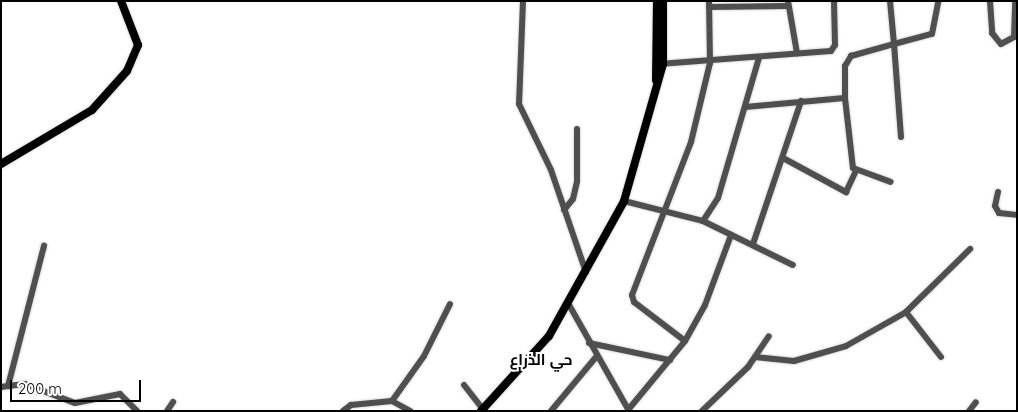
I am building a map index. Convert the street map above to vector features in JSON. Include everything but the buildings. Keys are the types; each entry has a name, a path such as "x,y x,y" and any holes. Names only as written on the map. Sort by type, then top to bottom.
{"main road":[{"path":"1,164 92,110 123,76 138,45 121,1"},
{"path":"657,1 659,64"},
{"path":"482,410 537,353 586,274 624,201 656,90 663,1"}],"street":[{"path":"523,1 519,104 564,210 586,274"},
{"path":"659,64 710,63 834,49 834,1"},
{"path":"890,1 901,137"},
{"path":"990,1 992,33 1001,44 1014,36 1015,1"},
{"path":"684,341 634,302 632,295 663,209 691,142 710,63 709,4 788,3 797,53"},
{"path":"783,158 846,192 856,171 845,98 845,66 851,56 932,34 938,4"},
{"path":"703,221 718,198 759,58"},
{"path":"745,107 845,98"},
{"path":"753,244 801,101"},
{"path":"564,210 573,199 577,181 577,129"},
{"path":"856,171 891,182"},
{"path":"998,192 995,206 999,213 1017,215"},
{"path":"624,201 663,209 703,221 793,265"},
{"path":"568,303 596,357 629,410 684,341 704,305 732,235"},
{"path":"44,246 5,386 25,384 75,403 120,394 137,411"},
{"path":"755,357 783,362 811,358 846,346 906,312 970,250"},
{"path":"392,401 424,356 450,304"},
{"path":"906,312 940,357"},
{"path":"702,411 755,357 769,336"},
{"path":"589,343 670,360"},
{"path":"551,411 596,357"},
{"path":"464,385 482,410"},
{"path":"344,411 351,406 392,401 410,411"},
{"path":"167,411 173,402"},
{"path":"969,411 976,402"},
{"path":"377,411 381,403"}],"district":[{"name":"حي الذراع","path":"541,360"}]}
